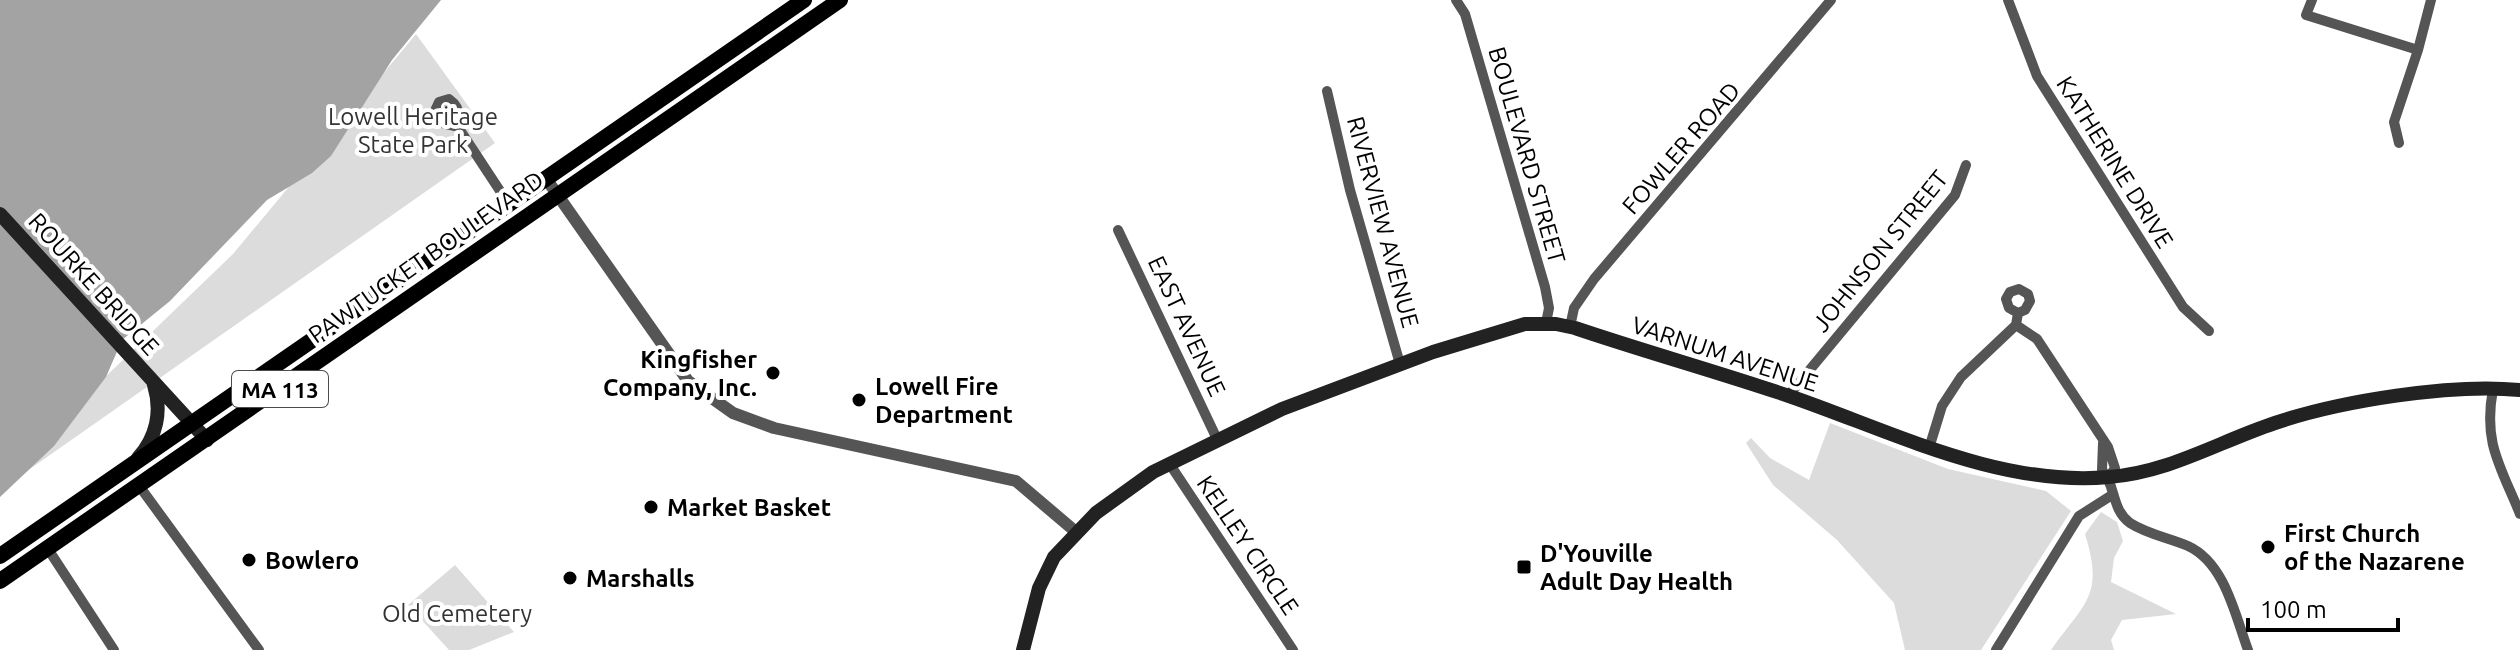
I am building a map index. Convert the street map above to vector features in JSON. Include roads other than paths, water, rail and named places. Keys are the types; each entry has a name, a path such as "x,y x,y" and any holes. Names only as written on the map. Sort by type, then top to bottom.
{"main road":[{"name":"PAWTUCKET BOULEVARD","path":"0,556 804,0"},
{"name":"PAWTUCKET BOULEVARD","path":"0,581 840,0"},
{"name":"ROURKE BRIDGE","path":"0,214 207,440"},
{"name":"VARNUM AVENUE","path":"1023,650 1039,588 1054,557 1076,532 1121,492 1169,463 1282,409 1400,364 1508,328 1546,323 1570,327 2027,476 2109,477 2180,463 2258,429 2314,412 2444,391 2520,390"},
{"name":"ROURKE BRIDGE","path":"116,477 149,444 159,410 154,384"}],"street":[{"name":"BOULEVARD STREET","path":"1456,0 1465,14 1545,287 1549,308 1546,323"},
{"name":"FOWLER ROAD","path":"1570,327 1578,299 1831,0"},
{"name":"KATHERINE DRIVE","path":"2008,0 2037,76 2183,307 2209,331"},
{"path":"2312,0 2306,15 2418,50"},
{"path":"2399,143 2394,122 2431,0"},
{"name":"RIVERVIEW AVENUE","path":"1327,91 1350,190 1400,364"},
{"path":"458,127 508,203"},
{"name":"JOHNSON STREET","path":"1788,396 1955,195 1966,165"},
{"path":"545,177 669,356 705,396 747,421 1016,481 1076,532"},
{"name":"EAST AVENUE","path":"1118,230 1217,439"},
{"path":"1930,445 1942,406 1961,377 2016,325 2018,313"},
{"path":"2016,325 2037,339 2103,443 2102,470 2109,477 2112,495 2122,515 2131,523 2191,547 2207,559 2224,588 2248,650"},
{"path":"2493,389 2487,419 2490,442 2520,514"},
{"name":"KELLEY CIRCLE","path":"1169,463 1293,650"},
{"path":"140,487 259,650"},
{"path":"1996,650 2079,516 2112,495"},
{"path":"48,549 114,650"}],"place":[{"name":"Kingfisher Company, Inc.","path":"773,373"},
{"name":"Lowell Fire Department","path":"859,400"},
{"name":"Market Basket","path":"651,507"},
{"name":"First Church of the Nazarene","path":"2268,547"},
{"name":"Bowlero","path":"249,560"},
{"name":"D'Youville Adult Day Health","path":"1524,567"},
{"name":"Marshalls","path":"570,578"}],"park label":[{"name":"Lowell Heritage State Park","path":"413,130"},
{"name":"Old Cemetery","path":"457,613"}]}
